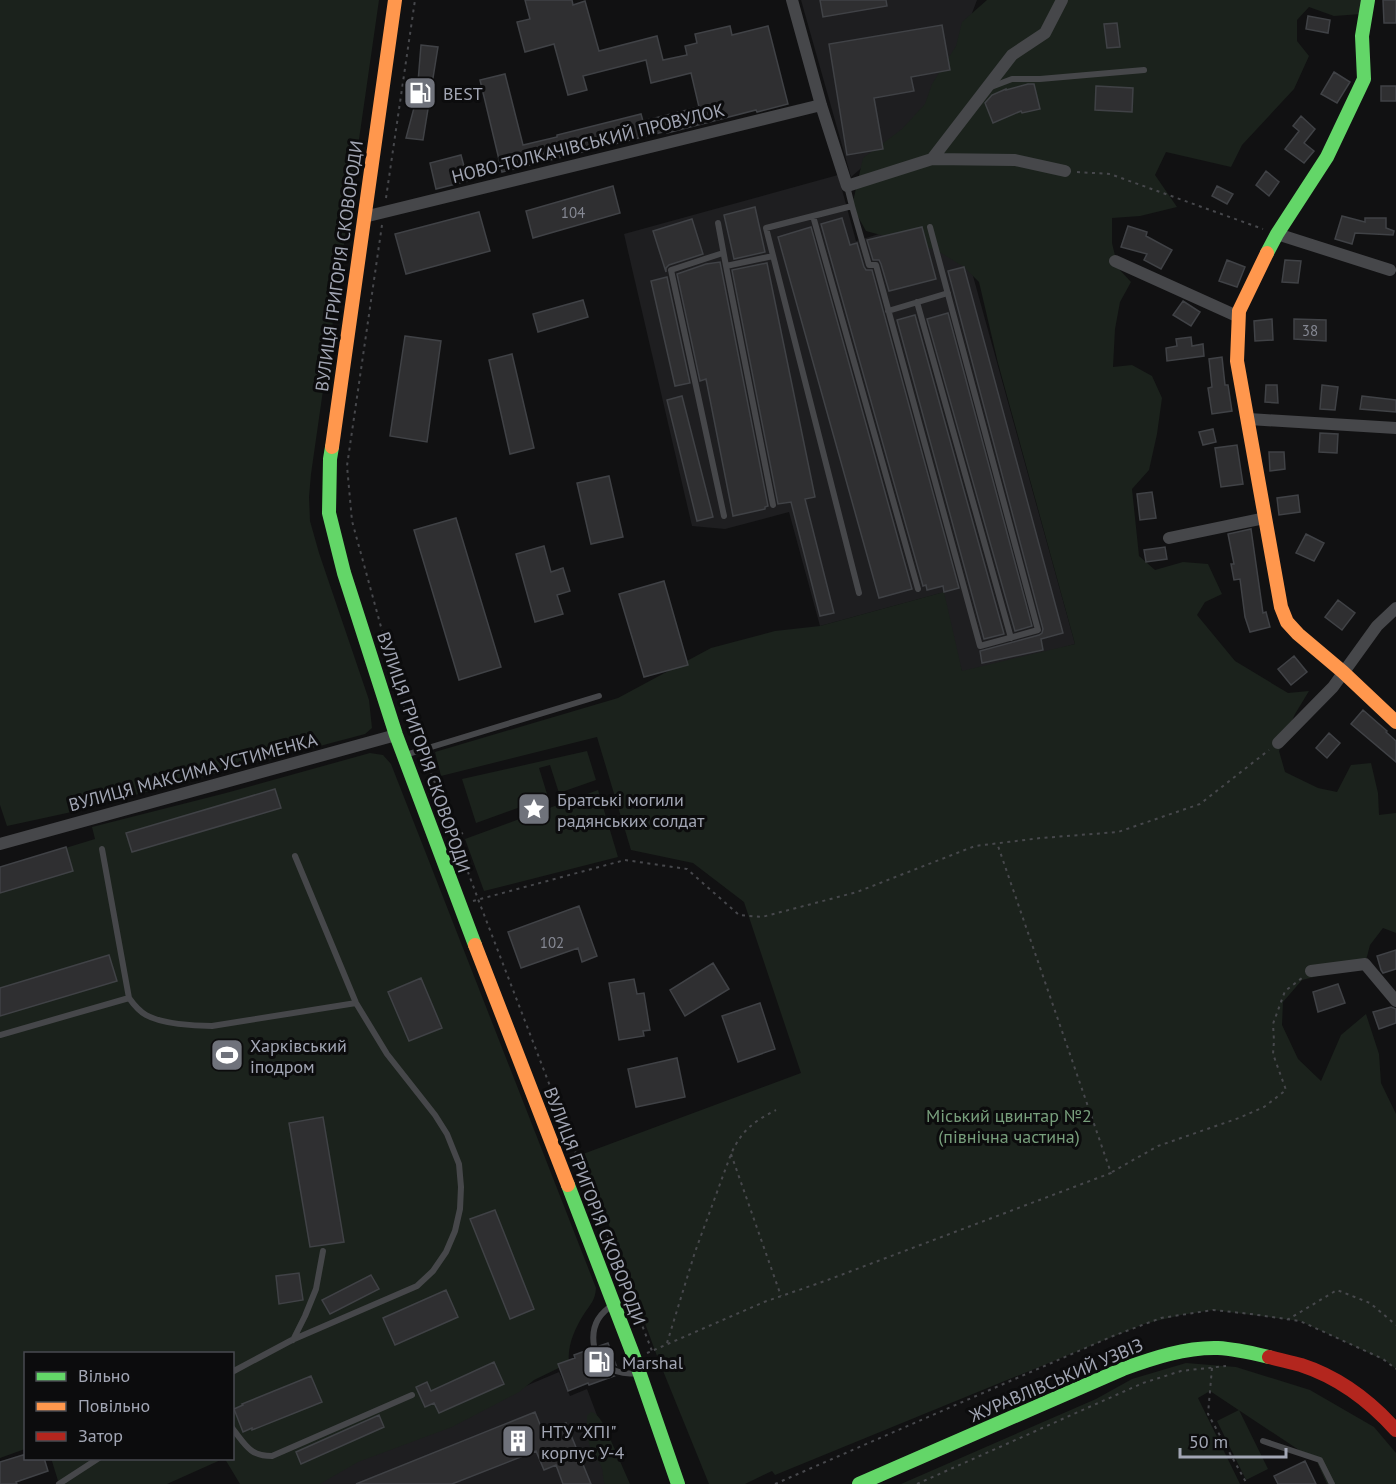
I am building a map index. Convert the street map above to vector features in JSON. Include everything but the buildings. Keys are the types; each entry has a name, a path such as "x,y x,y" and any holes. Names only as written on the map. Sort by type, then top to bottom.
{"street":[{"name":"ВУЛИЦЯ ГРИГОРІЯ СКОВОРОДИ","path":"395,0 330,459 329,513 344,573 396,735 640,1372 678,1484"},
{"path":"792,0 821,105 847,186 932,159 1015,160 1065,171"},
{"path":"932,159 1012,55 1045,33 1062,0"},
{"path":"1368,0 1362,36 1364,79 1326,157 1277,234 1239,311 1237,361 1281,607 1287,622 1396,722"},
{"name":"НОВО-ТОЛКАЧІВСЬКИЙ ПРОВУЛОК","path":"364,217 821,105"},
{"path":"1277,234 1390,270"},
{"path":"1115,261 1239,317"},
{"path":"1249,419 1396,428"},
{"path":"1169,538 1265,518"},
{"path":"1278,743 1332,687 1377,626 1396,608"},
{"name":"ВУЛИЦЯ МАКСИМА УСТИМЕНКА","path":"0,844 396,735"},
{"path":"1311,971 1365,964 1396,1001"},
{"name":"ЖУРАВЛІВСЬКИЙ УЗВІЗ","path":"859,1484 1151,1358 1214,1348 1249,1352 1306,1366 1367,1401 1386,1417 1396,1430"}],"lane":[{"path":"985,89 1012,79 1040,79 1144,70"},
{"path":"847,186 869,265 876,265 980,646 1038,630 930,227"},
{"path":"852,206 766,228 859,593"},
{"path":"813,216 918,589"},
{"path":"718,223 773,505"},
{"path":"723,253 671,270 724,516"},
{"path":"726,266 773,256"},
{"path":"888,311 948,294"},
{"path":"917,302 1011,638"},
{"path":"404,755 599,696"},
{"path":"102,849 129,998 147,1016 189,1026 212,1026 356,1003"},
{"path":"234,1371 292,1340 417,1286 446,1252 455,1231 460,1209 459,1164 447,1134 387,1054 356,1003 296,856"},
{"path":"0,1035 129,998"},
{"path":"292,1340 316,1288 323,1251"},
{"path":"594,1346 593,1333 596,1323 601,1315 614,1304"},
{"path":"604,1364 623,1373 640,1372"},
{"path":"234,1430 255,1453 272,1456 412,1395"},
{"path":"1263,1441 1320,1460 1332,1484"},
{"path":"59,1484 96,1460"}],"path":[{"path":"397,684 352,521 347,466 416,0"},
{"path":"1065,171 1110,174 1277,234"},
{"path":"400,696 652,1351"},
{"path":"460,905 625,860 687,869 739,915 762,917 857,892 975,846 1118,832 1200,804 1278,743"},
{"path":"455,837 463,833"},
{"path":"997,843 1111,1173"},
{"path":"624,856 625,860"},
{"path":"634,1357 764,1302 1111,1173 1158,1146 1264,1107 1286,1090 1273,1054 1273,1024 1284,991 1311,971"},
{"path":"667,1344 695,1252 738,1138 757,1120 776,1110"},
{"path":"731,1154 781,1296"},
{"path":"1287,1320 1337,1290 1370,1303 1396,1325"},
{"path":"1214,1348 1208,1413 1247,1484"},
{"path":"917,1484 1143,1383 1181,1371 1228,1366"}],"shaded area":[{"path":"801,0 977,0 939,100 851,177"},
{"path":"838,175 856,241 955,211 1075,644 963,676 941,593 820,626 789,512 725,529 692,526 624,234"},
{"path":"559,1372 570,1396 587,1389 623,1484 292,1484"}],"green space":[{"path":"0,0 379,0 309,497 310,521 369,700 372,728 365,734 67,813 7,826 0,805"},
{"name":"Міський цвинтар №2 (північна частина)","path":"987,0 1371,0 1361,14 1334,16 1309,7 1297,20 1297,41 1309,56 1294,89 1242,145 1231,167 1166,152 1155,175 1177,207 1140,216 1112,218 1112,243 1118,268 1131,282 1120,302 1115,329 1113,367 1132,365 1152,376 1162,398 1149,470 1132,489 1139,556 1155,570 1183,562 1208,564 1222,594 1205,602 1197,615 1235,661 1288,693 1309,691 1295,714 1279,751 1285,772 1318,788 1337,792 1351,765 1371,763 1378,793 1379,815 1396,813 1396,933 1383,928 1370,945 1365,964 1302,980 1283,1002 1282,1025 1298,1059 1321,1081 1341,1035 1366,1014 1379,1054 1381,1083 1396,1114 1396,1369 1386,1361 1300,1321 1213,1310 1181,1315 1144,1324 775,1475 772,1471 745,1484 709,1484 657,1356 583,1154 801,1073 744,902 693,863 631,850 597,737 441,776 435,752 618,698 711,648 775,631 820,626 944,592 962,671 1075,644 998,363 979,282 964,267 936,250 866,231 852,206 863,158 902,129 925,104 932,84 956,46 962,22"},
{"path":"587,751 596,780 559,793 550,765 539,768 548,797 476,823 462,779"},
{"name":"Харківський іподром","path":"370,753 383,755 391,764 596,1288 594,1299 572,1337 569,1363 534,1380 519,1392 452,1427 358,1462 320,1484 240,1484 226,1460 234,1460 234,1352 24,1352 24,1449 0,1458 0,868 95,839 92,827"},
{"path":"598,790 618,857 484,891 465,839"},
{"path":"1186,1363 1236,1367 1310,1390 1374,1427 1396,1453 1396,1484 1327,1484 1317,1462 1210,1391 1198,1398 1240,1484 901,1484 1096,1399 1132,1379"},
{"path":"1239,1410 1268,1469 1246,1480 1217,1421"},
{"path":"591,1412 597,1415 604,1425 630,1484 605,1484 602,1468 588,1441 587,1416"},
{"path":"52,1460 221,1460 167,1484 59,1484"}],"traffic: fast":[{"path":"1267,253 1327,157 1364,79 1362,36 1368,0"},
{"path":"332,447 329,513 344,573 396,735 475,945"},
{"path":"568,1185 634,1357 678,1484"},
{"path":"859,1484 1123,1369 1158,1357 1206,1348 1238,1350 1269,1357"}],"traffic: slow":[{"path":"332,447 395,0"},
{"path":"1267,253 1239,311 1237,361 1281,607 1287,622 1298,634 1396,722"},
{"path":"475,945 568,1185"}],"traffic: jam":[{"path":"1269,1357 1301,1365 1328,1376 1353,1391 1396,1430"}],"place":[{"name":"BEST","path":"420,93"},
{"name":"Братські могили радянських солдат","path":"534,809"},
{"name":"Харківський іподром","path":"227,1055"},
{"name":"Marshal","path":"599,1362"},
{"name":"НТУ \"ХПІ\" корпус У-4","path":"518,1441"}]}
